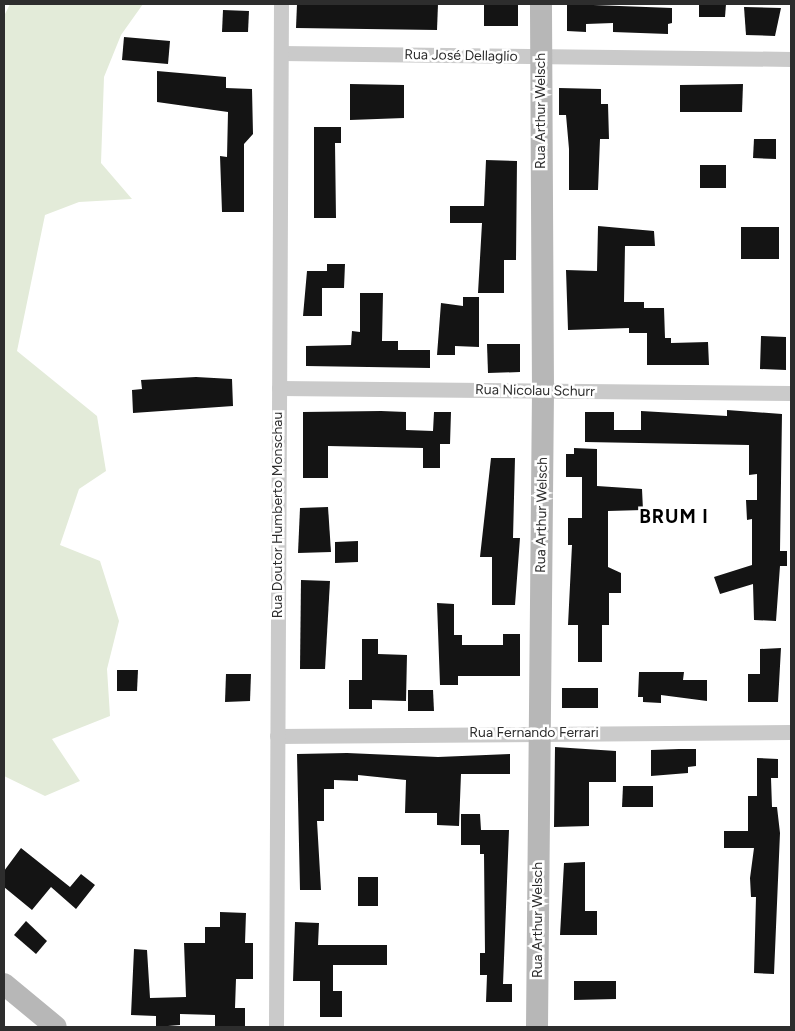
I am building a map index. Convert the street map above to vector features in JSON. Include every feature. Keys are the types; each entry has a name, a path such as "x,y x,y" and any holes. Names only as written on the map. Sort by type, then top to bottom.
{"street":[{"name":"Rua Doutor Humberto Monschau","path":"276,1027 281,4"},
{"name":"Rua Arthur Welsch","path":"537,1027 544,392 541,4"},
{"name":"Rua José Dellaglio","path":"281,53 540,58 791,59"},
{"name":"Rua Nicolau Schurr","path":"279,388 544,392 791,392"},
{"name":"Rua Fernando Ferrari","path":"277,736 539,732 791,732"},
{"path":"4,984 56,1027"}],"green space":[{"path":"10,4 143,4 121,35 104,77 101,163 132,199 79,202 45,215 17,351 97,416 106,471 79,489 60,545 100,561 119,621 107,669 110,716 52,739 80,781 45,796 4,776 4,16"}],"building":[{"path":"297,4 438,4 437,30 296,28"},
{"path":"484,4 518,5 518,26 484,26"},
{"path":"567,4 672,8 672,23 668,24 668,34 613,32 613,23 586,24 586,32 567,31"},
{"path":"699,4 726,4 725,17 699,17"},
{"path":"744,7 781,8 775,36 746,35"},
{"path":"223,10 249,11 248,32 222,32"},
{"path":"124,37 170,41 168,64 122,60"},
{"path":"157,71 226,77 226,88 252,89 253,134 244,144 244,212 222,212 220,156 227,157 228,112 157,102"},
{"path":"350,84 404,85 404,118 350,120"},
{"path":"743,84 742,112 680,112 680,85"},
{"path":"559,88 601,89 601,104 608,104 609,139 600,139 598,190 569,190 569,149 566,115 559,115"},
{"path":"314,127 341,127 341,143 335,143 336,218 314,218"},
{"path":"754,139 776,139 776,159 753,158"},
{"path":"486,160 517,161 516,260 504,260 504,293 478,293 482,223 450,223 450,206 484,206"},
{"path":"700,165 726,165 726,188 700,188"},
{"path":"598,226 654,231 655,246 625,246 624,302 644,302 644,308 664,308 665,338 671,338 671,343 708,342 709,365 647,365 647,333 629,333 629,328 568,330 566,270 597,271"},
{"path":"741,227 779,227 779,259 741,259"},
{"path":"327,264 345,264 344,288 322,288 322,316 303,316 307,271 327,271"},
{"path":"360,293 383,293 382,341 398,341 398,350 430,350 430,368 306,366 306,346 351,345 352,331 360,332"},
{"path":"463,297 479,297 479,347 455,346 455,355 437,355 441,303 463,306"},
{"path":"761,336 786,337 786,370 760,369"},
{"path":"487,344 520,344 520,372 488,373"},
{"path":"196,377 232,379 233,406 133,413 132,390 142,389 141,380"},
{"path":"727,410 782,414 780,551 787,551 787,566 780,566 776,621 754,620 753,584 720,594 714,577 752,565 752,519 747,520 746,500 757,500 757,474 749,475 749,445 585,442 585,412 614,412 614,430 641,430 641,411 727,416"},
{"path":"303,412 406,412 406,430 433,431 434,412 451,412 450,444 440,444 440,468 423,468 423,448 328,446 328,478 303,478"},
{"path":"574,448 597,449 597,486 642,489 643,510 608,511 608,567 621,573 621,593 609,593 609,625 602,625 602,662 578,662 578,625 568,625 572,545 568,545 568,518 582,518 582,477 566,477 566,454 574,454"},
{"path":"491,458 515,458 513,538 520,538 515,605 492,605 492,557 480,557"},
{"path":"328,507 331,552 298,553 300,508"},
{"path":"358,541 358,562 335,563 335,542"},
{"path":"301,580 330,581 325,669 300,669"},
{"path":"437,603 454,604 454,635 462,635 462,645 503,645 503,634 520,634 520,676 458,676 458,685 440,685"},
{"path":"362,639 378,639 378,654 407,655 406,701 372,700 372,709 349,709 349,680 362,680"},
{"path":"781,648 778,702 748,702 748,674 760,674 760,649"},
{"path":"117,670 138,670 137,691 117,691"},
{"path":"639,672 684,672 683,680 707,680 707,701 661,695 661,703 643,702 643,697 638,697"},
{"path":"226,674 251,674 250,701 225,702"},
{"path":"562,688 598,688 598,708 562,708"},
{"path":"408,690 433,690 434,711 408,711"},
{"path":"555,747 616,751 616,782 589,782 589,826 554,827"},
{"path":"696,749 696,766 688,767 688,773 651,776 651,750"},
{"path":"347,753 438,757 510,754 510,774 461,774 459,826 437,825 437,813 405,813 406,780 358,775 358,781 334,780 334,789 324,789 324,821 317,821 321,890 300,890 297,754"},
{"path":"757,758 778,759 778,778 771,778 772,807 777,807 780,833 774,974 754,973 756,897 751,897 750,878 754,848 724,848 724,831 748,831 748,796 757,796"},
{"path":"623,786 653,786 653,807 622,807"},
{"path":"461,814 480,814 481,830 509,830 503,984 512,984 512,1002 486,1002 487,975 480,975 480,953 485,953 484,854 480,854 480,845 461,845"},
{"path":"21,848 70,887 81,874 95,885 76,909 51,887 32,910 4,887 4,871"},
{"path":"585,862 585,911 597,911 597,935 560,935 564,863"},
{"path":"358,877 378,877 378,906 358,906"},
{"path":"220,912 246,913 245,943 253,943 253,979 236,979 235,1008 245,1008 245,1027 215,1027 215,1015 180,1014 180,1025 156,1027 156,1016 131,1015 134,949 147,950 150,998 186,997 184,943 205,943 205,927 220,927"},
{"path":"26,921 47,941 36,954 14,935"},
{"path":"295,922 319,923 318,945 387,945 387,965 333,965 333,991 342,991 342,1017 320,1017 320,981 293,981"},
{"path":"574,981 616,981 616,999 574,1000"}],"district":[{"name":"BRUM I","path":"674,517"}]}
